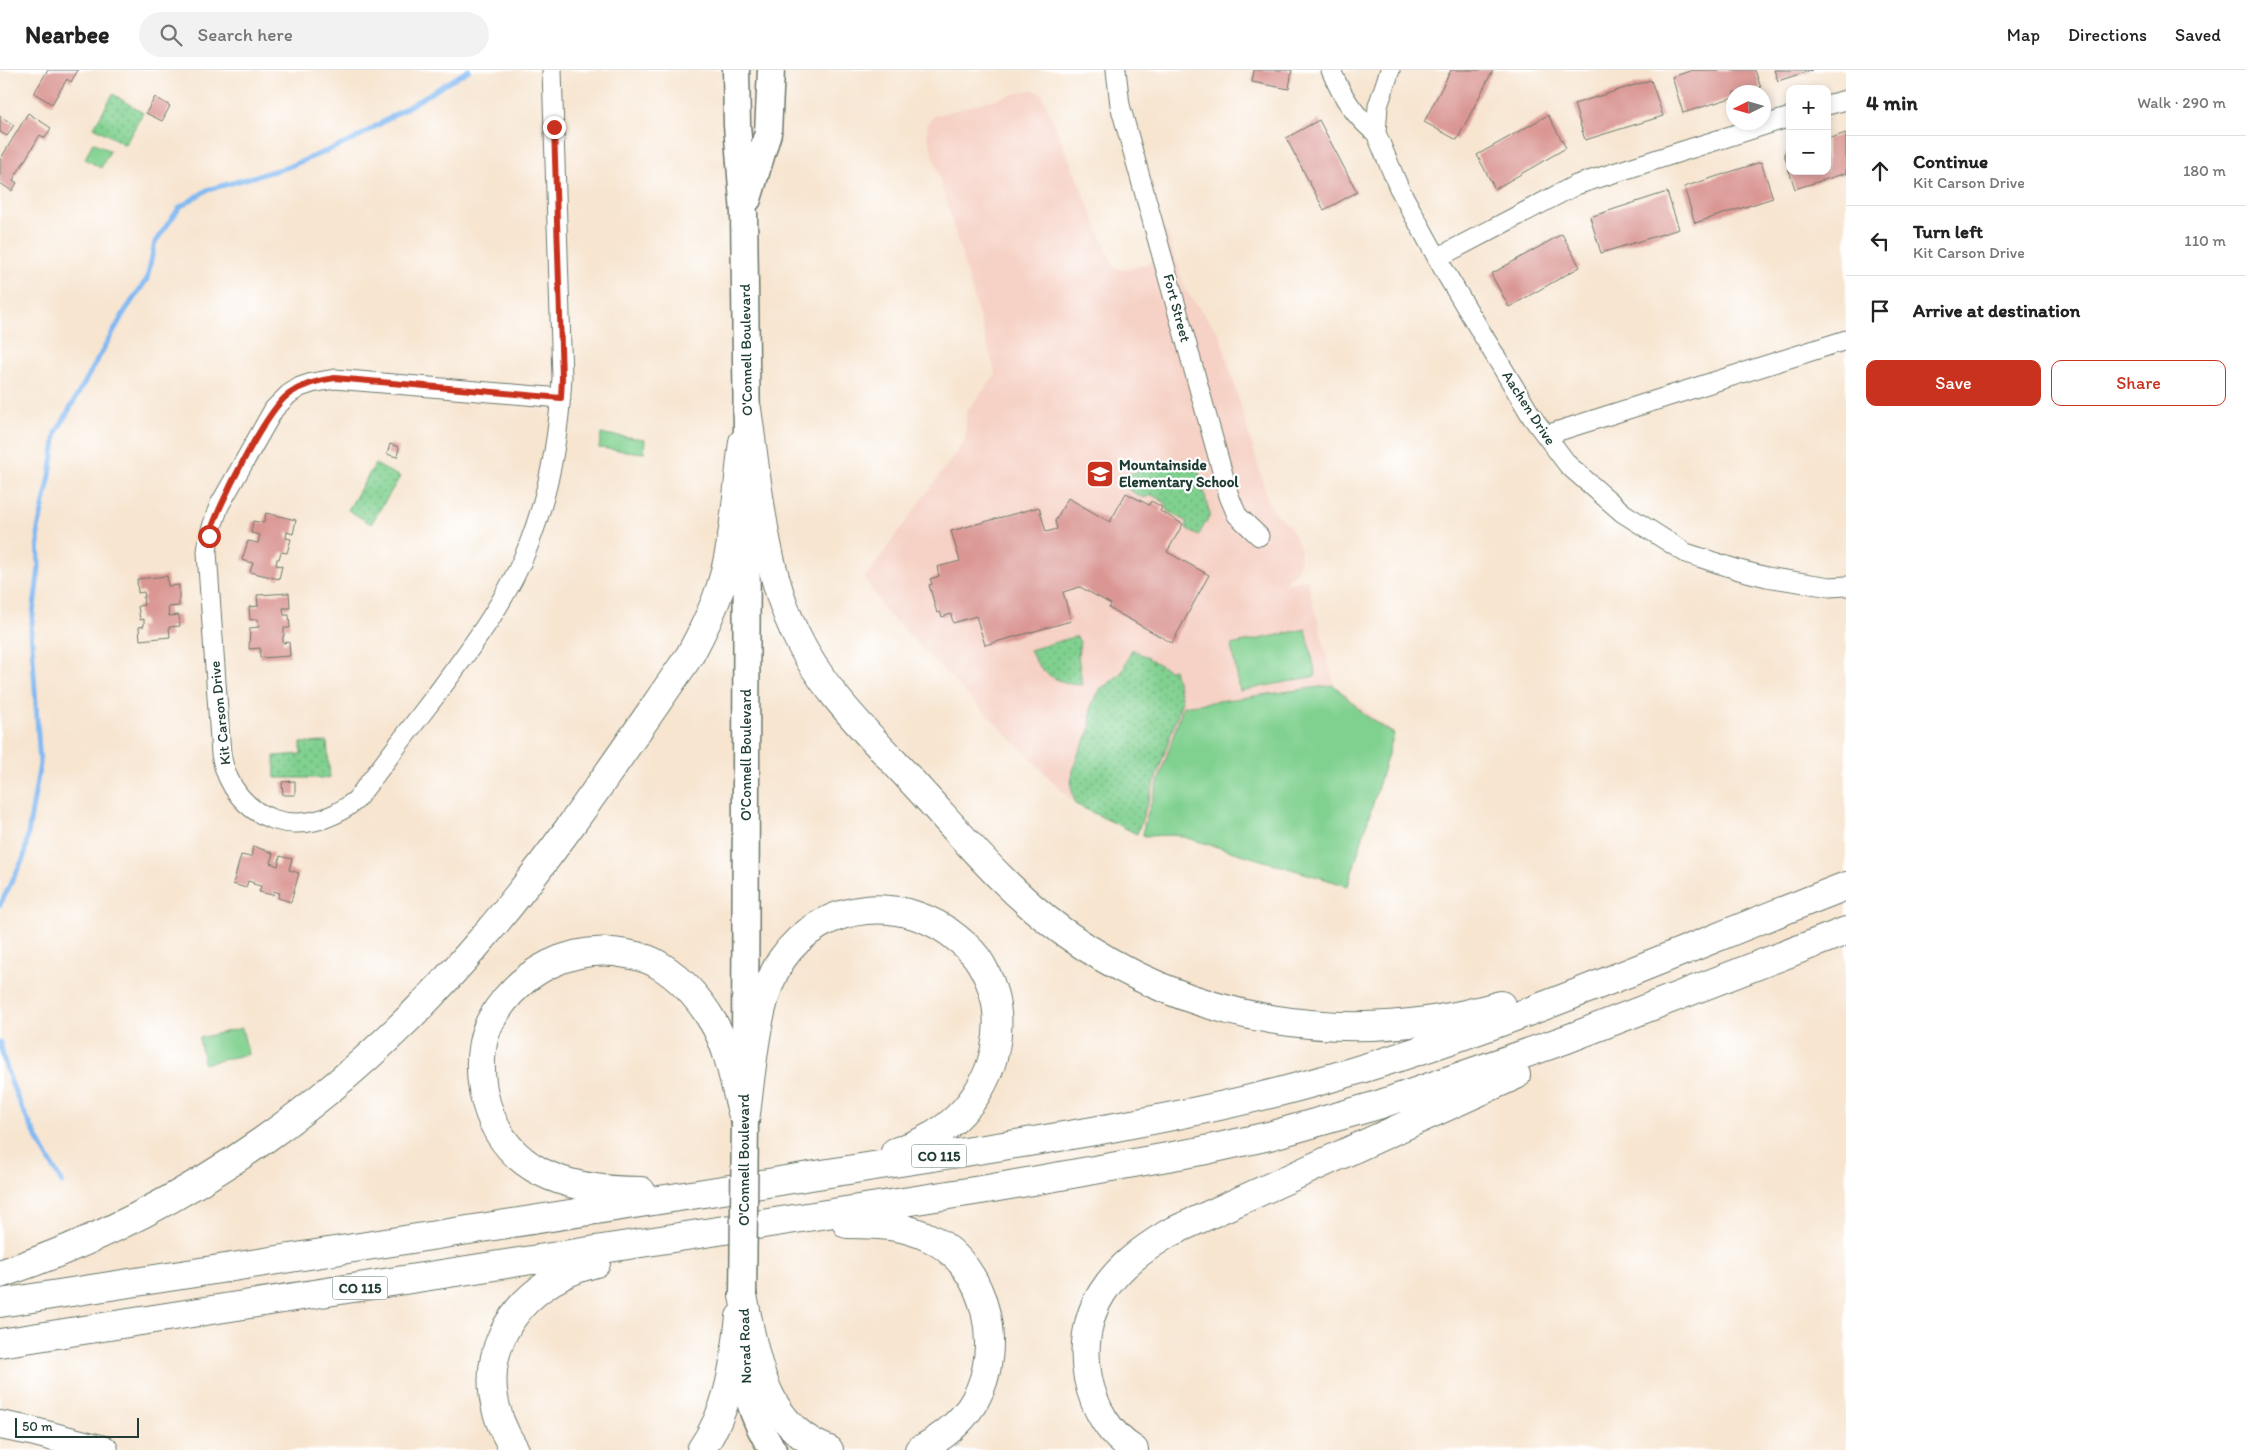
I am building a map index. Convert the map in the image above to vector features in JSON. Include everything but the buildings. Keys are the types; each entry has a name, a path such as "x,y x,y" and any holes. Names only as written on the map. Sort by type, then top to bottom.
{"highway":[{"path":"747,408 773,571 794,631 806,656 824,683 980,856 1025,900 1061,930 1138,976 1177,994 1218,1008 1257,1018 1299,1024 1345,1027 1399,1025 1449,1018 1530,997 1758,920"},
{"path":"0,1274 82,1243 224,1168 319,1100 378,1048 430,997 482,940 534,875 694,648 709,618 721,585 729,548 747,408"},
{"name":"CO 115","path":"0,1303 718,1192 1134,1124 1205,1110 1307,1085 1374,1066 1510,1019 1846,886"},
{"path":"744,1121 760,1014 770,982 782,959 814,928 832,918 871,908 908,912 930,920 947,930 965,945 981,964 991,984 998,1030 992,1064 982,1087 965,1110 946,1127 924,1141 901,1150 771,1182"},
{"name":"CO 115","path":"0,1343 719,1232 1127,1165 1200,1151 1311,1125 1471,1074 1846,931"},
{"path":"718,1192 614,1191 580,1187 554,1178 529,1164 511,1150 496,1129 486,1105 481,1075 482,1049 490,1022 506,997 526,978 548,963 591,951 615,952 645,959 659,965 698,998 714,1024 725,1052 744,1121"},
{"path":"1134,1450 1120,1440 1102,1417 1091,1391 1086,1364 1086,1341 1090,1322 1101,1294 1123,1266 1144,1248 1169,1233 1626,1024 1781,956"},
{"path":"773,1223 876,1224 906,1228 933,1240 953,1253 969,1272 980,1294 989,1333 990,1353 985,1376 976,1399 961,1420 941,1438 920,1450"},
{"path":"515,1450 506,1438 497,1412 493,1388 494,1361 509,1320 524,1302 544,1285 566,1273 592,1264 719,1232"},
{"path":"701,1450 712,1434 733,1378 743,1296"},
{"path":"743,1296 758,1364 767,1393 780,1413 796,1431 818,1446 828,1450"},
{"path":"0,1425 104,1450"}],"main road":[{"name":"O'Connell Boulevard","path":"736,70 736,125 744,214 747,408 743,1296"},
{"name":"O'Connell Boulevard","path":"744,214 768,133 771,70"},
{"name":"Norad Road","path":"743,1296 742,1366 745,1388 760,1430 773,1450"}],"street":[{"name":"Kit Carson Drive","path":"552,70 562,378 561,398 549,480 528,545 512,580 476,640 356,800 336,816 322,821 299,824 273,819 251,809 233,789 223,767 207,552 209,536 219,506 274,409 288,394 300,387 312,382 335,378 561,398"},
{"name":"Fort Street","path":"1116,70 1120,105 1229,496 1237,515 1258,536"},
{"path":"1331,70 1340,91 1354,113 1376,132"},
{"name":"Aachen Drive","path":"1390,70 1378,106 1376,132 1399,188 1437,258 1532,417 1568,465 1623,513 1686,553 1767,577 1830,586 1846,586"},
{"path":"1831,104 1846,100"},
{"path":"1437,258 1576,185 1786,118"},
{"path":"1546,435 1846,340"}],"shaded area":[{"name":"Mountainside Elementary School","path":"1033,89 1042,94 1113,265 1118,269 1126,270 1163,259 1151,215 1167,232 1186,291 1220,335 1270,507 1290,527 1301,549 1298,567 1293,575 1281,585 1307,579 1334,685 1394,734 1348,886 1075,804 884,610 865,578 965,440 966,412 996,375 927,134 928,123 934,116"}],"green space":[{"path":"113,94 143,113 125,145 94,127"},
{"path":"93,142 110,151 101,168 85,159"},
{"path":"601,434 645,439 644,453 599,448"},
{"path":"1180,460 1198,469 1210,515 1198,536 1186,528 1186,521 1167,510 1166,503 1152,495 1144,498 1127,489 1124,475"},
{"path":"375,464 400,477 371,524 348,510"},
{"path":"1306,629 1316,676 1240,691 1231,645"},
{"path":"1077,637 1080,642 1078,655 1082,685 1057,680 1050,676 1039,665 1030,650"},
{"path":"1132,649 1169,670 1174,669 1182,701 1137,834 1075,804 1071,786 1077,756 1090,731 1091,706 1101,688 1122,672"},
{"path":"1334,685 1365,715 1394,734 1348,886 1177,835 1143,836 1144,825 1183,706"},
{"path":"327,742 330,778 275,778 274,756 301,754 301,743"},
{"path":"242,1028 248,1054 204,1064 199,1038"}],"waterway":[{"path":"0,905 24,857 40,764 31,630 39,568 38,529 50,476 56,433 125,311 147,279 155,242 180,207 207,190 288,167 353,140 469,70"},
{"path":"0,1042 4,1061 17,1097 62,1183"}],"place":[{"name":"Mountainside Elementary School","path":"1100,474"}],"route":[{"path":"209,536 219,506 274,409 288,394 312,382 335,378 561,398 562,378 554,127"}]}
